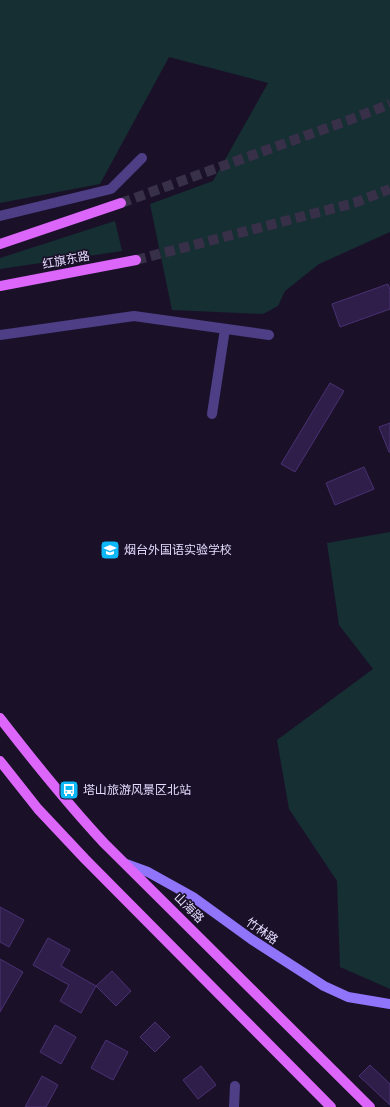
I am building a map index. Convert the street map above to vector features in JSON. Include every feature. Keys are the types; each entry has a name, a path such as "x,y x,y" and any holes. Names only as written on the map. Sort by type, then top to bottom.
{"main road":[{"path":"0,244 121,203"},
{"name":"红旗东路","path":"0,286 136,260"},
{"name":"山海路","path":"0,718 42,773 104,843 370,1107"},
{"path":"0,761 38,809 85,859 331,1107"},
{"name":"竹林路","path":"126,864 148,872 193,897 251,939 324,986 348,997 390,1004"}],"street":[{"path":"0,216 111,189 142,158"},
{"path":"0,335 134,316 269,335"},
{"path":"212,414 225,329"},
{"path":"234,1107 235,1086"}],"green space":[{"path":"0,0 390,0 390,232 319,264 285,291 278,306 263,314 172,310 150,204 213,181 268,83 169,57 100,184 0,203"},
{"path":"115,221 122,251 0,269 0,258"},
{"path":"390,532 390,989 340,967 337,881 289,809 277,740 373,669 339,625 327,543"}],"building":[{"path":"388,284 390,290 390,309 340,327 332,304"},
{"path":"330,383 344,391 295,472 281,464"},
{"path":"390,423 390,452 389,452 379,427"},
{"path":"364,467 374,489 335,505 326,483"},
{"path":"0,907 24,920 9,947 0,942"},
{"path":"48,938 70,950 61,966 96,986 81,1013 60,1001 69,985 33,965"},
{"path":"0,959 23,972 0,1012"},
{"path":"112,971 131,991 116,1006 96,986"},
{"path":"155,1022 170,1037 155,1052 140,1037"},
{"path":"55,1025 76,1037 61,1064 40,1052"},
{"path":"106,1040 128,1052 113,1080 91,1068"},
{"path":"370,1065 390,1084 390,1105 359,1076"},
{"path":"201,1066 216,1085 198,1099 183,1080"},
{"path":"42,1076 58,1085 46,1107 25,1107"}],"tunnel":[{"path":"121,203 390,104"},
{"path":"136,260 354,203 390,189"}],"place":[{"name":"烟台外国语实验学校","path":"110,550"},
{"name":"塔山旅游风景区北站","path":"69,790"}]}
